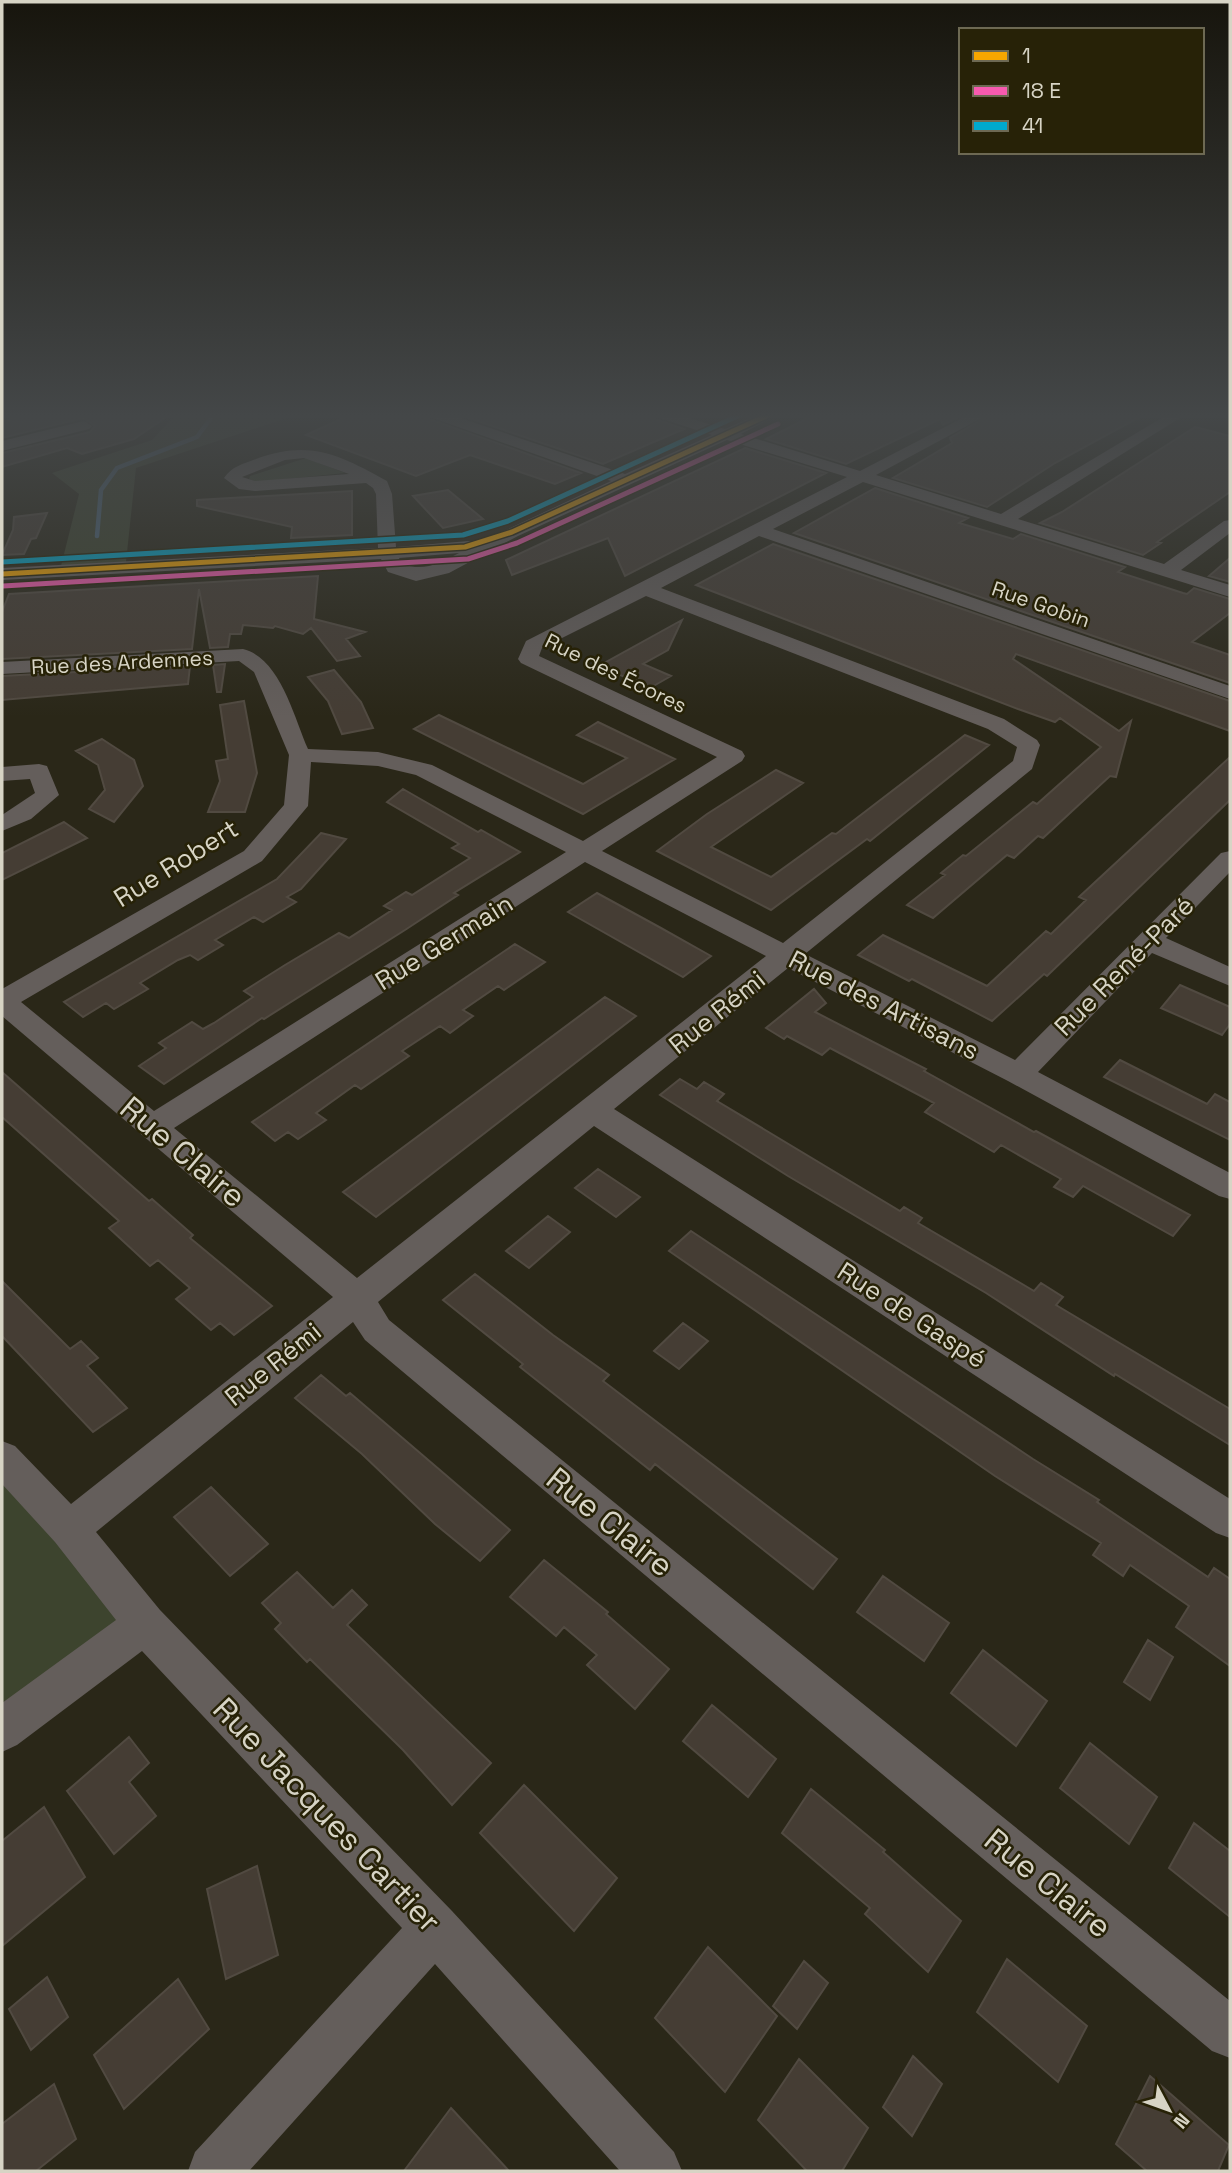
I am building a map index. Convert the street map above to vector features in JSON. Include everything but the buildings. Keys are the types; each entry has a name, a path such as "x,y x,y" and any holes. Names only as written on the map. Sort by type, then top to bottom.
{"street":[{"path":"385,514 387,553 395,568 416,575 442,569 550,514"},
{"name":"Rue des Écores","path":"734,756 528,659 533,645 788,514"},
{"path":"985,514 1230,591"},
{"path":"1004,520 1013,514"},
{"path":"1167,571 1230,525"},
{"name":"Rue Gobin","path":"758,530 1230,694"},
{"path":"2,574 387,553"},
{"name":"Rue Rémi","path":"69,1529 1024,764 1029,745 996,724 645,589"},
{"name":"Rue des Ardennes","path":"2,668 243,655"},
{"name":"Rue Robert","path":"2,1001 253,856 296,806 300,755 263,670 243,655"},
{"name":"Rue des Artisans","path":"300,755 378,759 424,770 587,851 1230,1186"},
{"name":"Rue Germain","path":"153,1127 734,756"},
{"path":"2,774 40,771 47,795 23,814 2,824"},
{"name":"Rue René-Paré","path":"1018,1074 1230,858"},
{"path":"1150,941 1230,977"},
{"name":"Rue Claire","path":"2,1001 356,1297 377,1330 1230,2033"},
{"name":"Rue de Gaspé","path":"594,1111 1230,1520"},
{"name":"Rue Jacques Cartier","path":"2,1458 69,1529 145,1624 435,1928 655,2171"},
{"path":"2,1730 145,1624"},
{"path":"214,2171 435,1928"}],"green space":[{"path":"74,514 131,514 126,562 61,566"},
{"path":"2,1458 69,1529 145,1624 46,1676 2,1705"}],"waterway":[{"path":"97,536 99,514"}],"transit line":[{"name":"41","path":"2,562 463,535 522,514"},
{"name":"1","path":"2,574 465,547 512,532 551,514"},
{"path":"3,586 468,559 517,543 580,514"}]}
